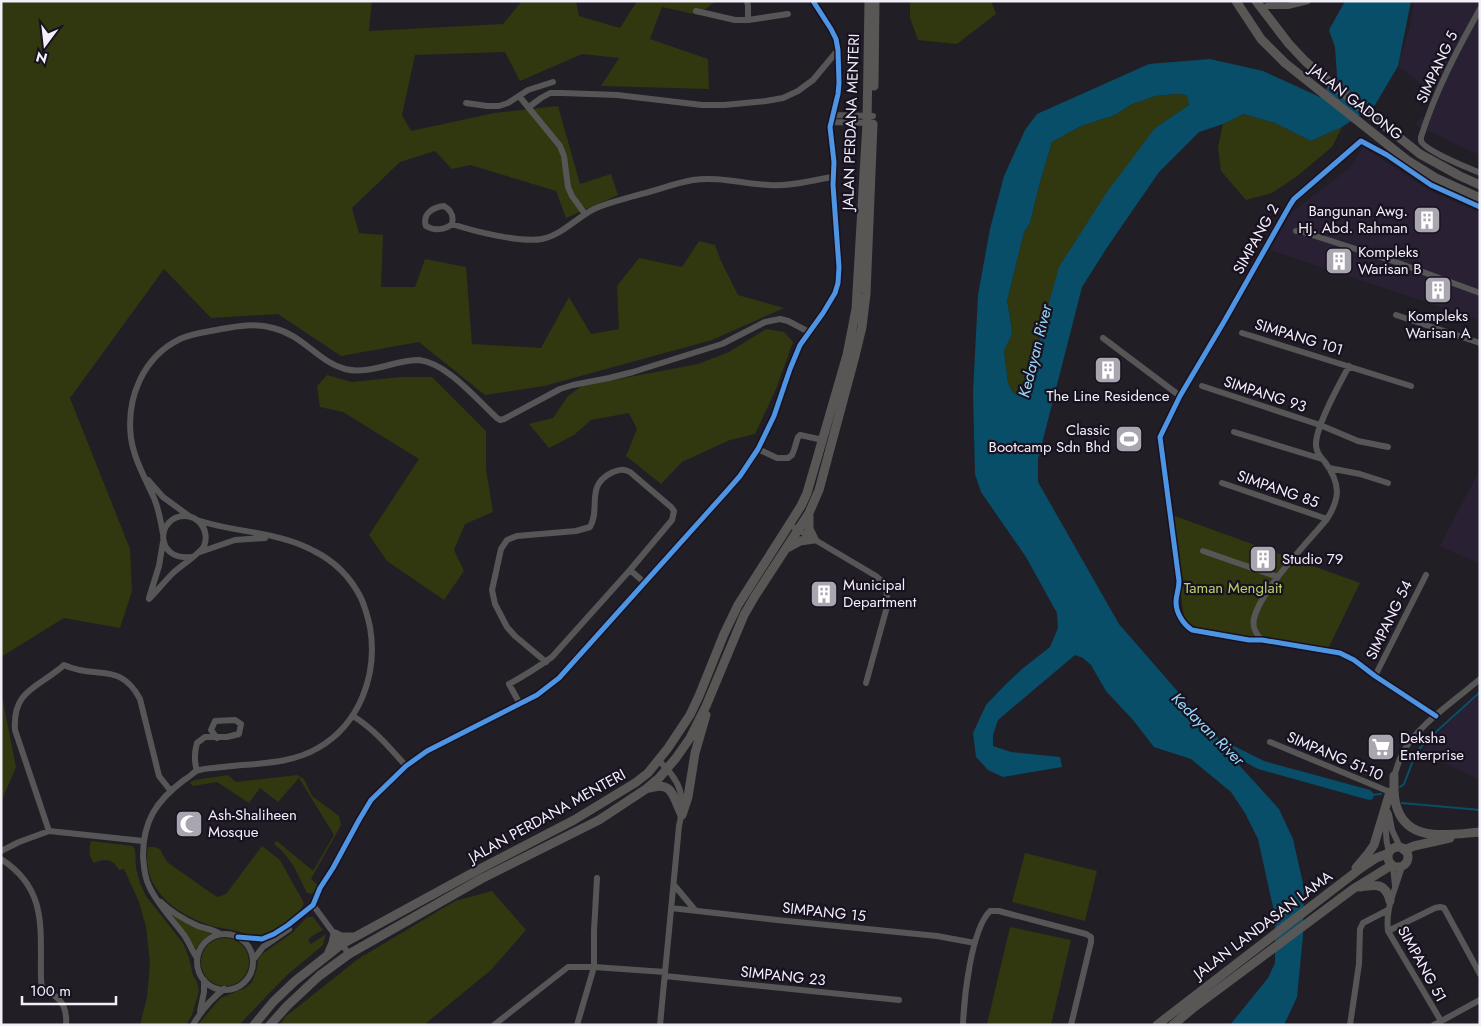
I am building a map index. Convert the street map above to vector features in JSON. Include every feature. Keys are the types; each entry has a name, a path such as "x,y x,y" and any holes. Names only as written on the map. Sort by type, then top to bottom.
{"main road":[{"name":"JALAN PERDANA MENTERI","path":"254,1025 273,1002 295,981 342,944 580,816 635,783 659,761 684,724 695,705 738,605 790,525 807,493 847,355 856,309 870,119 869,1"},
{"name":"JALAN PERDANA MENTERI","path":"270,1025 319,976 349,954 481,879 599,820 646,789 659,778 690,738 744,615 809,513 819,490 853,366 862,327 866,294 875,1"},
{"name":"JALAN GADONG","path":"1236,1 1261,39 1285,63 1424,171 1480,198"},
{"name":"JALAN GADONG","path":"1256,1 1289,44 1328,81 1430,160 1480,185"},
{"path":"787,548 800,540 814,539 809,529 809,513"},
{"path":"682,815 688,797 695,752 714,686"},
{"path":"1394,776 1394,798 1397,808 1404,822 1412,828 1432,835 1480,832"},
{"path":"646,789 662,786 670,790 682,815"},
{"path":"1344,881 1374,844 1390,792"},
{"path":"1402,848 1406,852 1408,859 1405,864 1396,866 1388,860 1389,853 1395,848 1414,846 1480,832"},
{"name":"JALAN LANDASAN LAMA","path":"1157,1025 1344,881 1376,858 1389,853"},
{"name":"JALAN LANDASAN LAMA","path":"1173,1025 1353,888 1396,866"},
{"path":"1353,888 1373,884 1380,885 1389,894 1389,906"},
{"path":"326,956 333,943 335,934 353,938"}],"street":[{"path":"747,1 748,20"},
{"path":"253,960 263,946 292,927 313,904 358,820 372,800 406,766 427,751 537,695 559,678 726,492 745,469 758,449 774,416 794,358 809,332 831,302 838,283 839,267 831,122 839,83 838,50 836,39 812,1"},
{"path":"1262,9 1267,6 1288,6 1308,1"},
{"name":"SIMPANG 5","path":"1480,9 1448,67 1421,137 1421,141 1432,150 1480,173"},
{"path":"696,11 723,18 748,20 788,14"},
{"path":"529,107 550,93 617,95 702,105 724,105 783,98 798,91 813,80 838,50"},
{"path":"466,103 487,106 508,104 528,90 552,82"},
{"path":"518,96 560,146 564,156 568,186 572,196 585,214"},
{"path":"833,115 870,119"},
{"path":"831,122 870,119"},
{"name":"SIMPANG 2","path":"1262,640 1249,640 1192,630 1187,627 1179,616 1176,600 1179,582 1160,437 1180,396 1290,204 1362,141 1431,185 1480,207"},
{"path":"452,224 452,215 449,209 444,206 438,206 431,210 425,218 426,226 430,228 444,228 452,224 484,233 540,240 551,237 585,214 605,204 693,180 720,180 770,186 833,178"},
{"path":"1296,231 1394,261 1480,293"},
{"path":"1396,315 1480,343"},
{"path":"191,557 182,558 174,555 167,549 160,514 133,448 130,423 130,410 139,380 156,356 181,339 198,333 250,325 263,325 276,328 300,339 322,358 346,369 358,371 420,360 435,364 448,372 500,420 573,384 633,372 722,344 772,320 788,320 809,332"},
{"name":"SIMPANG 101","path":"1242,333 1411,386"},
{"path":"1103,338 1180,396"},
{"path":"1348,366 1320,425 1316,445 1318,452 1336,480 1338,489 1332,512 1278,577 1262,601 1254,620 1254,627 1262,640 1340,653 1354,660 1436,716"},
{"name":"SIMPANG 93","path":"1202,386 1320,425 1358,441 1388,447"},
{"path":"1234,432 1322,459"},
{"path":"758,449 777,458 788,458 792,455 800,435 823,440"},
{"path":"1329,468 1360,474 1388,483"},
{"path":"520,704 509,684 546,662 552,657 672,520 674,511 625,469 615,471 600,480 596,493 593,522 590,527 576,531 517,536 507,540 501,548 492,590 495,604 507,627 546,662"},
{"path":"143,473 164,497 202,525 206,539 204,546 199,552"},
{"name":"SIMPANG 85","path":"1222,483 1327,519"},
{"path":"197,958 186,939 161,907 148,884 144,870 143,842 150,818 170,790 197,771 293,759 306,755 333,738 353,716 364,694 371,669 372,637 362,599 350,581 328,559 305,546 281,538 224,528 194,518 179,517 168,523 159,566 149,599 172,573 199,552 235,540 281,538"},
{"path":"790,525 876,576 885,584 888,603 866,682"},
{"path":"1203,551 1278,577"},
{"path":"630,570 645,583"},
{"name":"SIMPANG 54","path":"1376,676 1426,575"},
{"path":"50,831 15,730 15,713 24,695 64,665 80,671 115,675 129,683 135,690 140,699 159,776 170,790"},
{"path":"1389,853 1386,831 1390,792 1401,756 1407,746 1436,716 1480,679"},
{"path":"353,716 382,739 406,766"},
{"path":"197,771 194,763 197,743 205,737 217,738 227,738 239,734 241,724 235,720 216,721 211,730 217,738"},
{"name":"SIMPANG 51-10","path":"1270,742 1390,792"},
{"path":"659,761 678,782 682,795 682,815 660,1025"},
{"path":"1388,811 1392,830 1402,848"},
{"path":"1,851 19,842 50,831 143,842"},
{"path":"1,859 22,876 33,891 38,909 40,978 42,986 47,992 63,1003 66,1011 66,1025"},
{"name":"SIMPANG 51","path":"1396,866 1395,887 1386,920 1388,932 1437,1023"},
{"path":"577,1025 594,967 597,878"},
{"path":"674,885 695,910"},
{"path":"153,894 165,906 177,914 200,926 215,930 220,934"},
{"path":"313,904 349,954"},
{"path":"1350,1025 1359,964 1360,929 1363,923 1389,906"},
{"name":"SIMPANG 15","path":"671,908 937,936 975,943"},
{"path":"1388,932 1435,908 1444,908 1480,974"},
{"path":"963,1025 964,1001 975,943 990,911 999,911 1086,934 1091,937 1071,1025"},
{"path":"200,1012 204,980 197,966 197,958 205,942 220,934 262,939 274,934 305,912"},
{"path":"204,980 216,988 224,989 233,988 241,984 248,977 252,969 251,951 238,937"},
{"name":"SIMPANG 23","path":"494,1025 568,967 594,967 665,974 898,1000"},
{"path":"193,1025 200,1012 224,989"},
{"path":"1437,1023 1480,1000"}],"shaded area":[{"path":"1414,1 1480,1 1480,155 1415,125 1420,119 1423,120 1433,93 1398,66 1410,26"},
{"path":"1363,147 1428,190 1480,213 1480,320 1270,250 1292,212 1351,167"},
{"path":"1480,469 1480,564 1440,546"},
{"path":"1480,690 1480,780 1421,752"}],"green space":[{"path":"1,1 372,1 369,31 503,24 522,1 576,1 579,16 620,28 637,1 716,1 698,15 662,7 650,39 708,59 709,89 601,86 619,58 582,54 520,81 505,52 415,55 402,115 411,131 494,113 558,106 580,184 611,174 618,195 566,218 556,191 470,165 452,169 435,151 400,162 352,208 359,233 383,235 381,287 415,287 425,259 466,267 472,344 541,348 569,297 591,334 619,329 617,286 639,258 682,267 699,241 715,245 738,295 784,308 712,340 544,386 485,395 419,342 341,356 278,314 211,318 164,269 70,398 130,549 132,591 120,628 64,618 1,657"},
{"path":"910,1 991,1 996,14 957,44 918,40 910,18"},
{"path":"1187,95 1189,105 1155,128 1042,328 1030,385 1022,396 1013,393 1008,383 1004,351 1012,334 1007,301 1024,232 1030,223 1052,142 1081,126 1115,115 1130,105 1155,96"},
{"path":"1244,114 1275,123 1311,141 1342,127 1332,147 1296,177 1272,193 1246,200 1221,171 1218,147 1223,124"},
{"path":"766,329 784,332 793,342 776,389 755,434 730,440 682,462 661,484 626,456 637,429 629,413 591,420 574,435 549,448 529,424 553,418 568,396 582,386 698,364 729,352"},
{"path":"327,375 352,382 400,377 432,377 486,431 486,469 493,512 465,524 454,550 464,571 444,600 387,561 369,535 419,459 343,412 320,407 317,386"},
{"name":"Taman Menglait","path":"1172,515 1360,583 1326,653 1185,629"},
{"path":"1,691 16,767 1,802"},
{"path":"228,775 236,782 297,775 304,779 312,796 339,816 341,825 311,879 319,886 312,894 307,893 290,860 274,844 277,841 313,871 334,835 299,778 278,802 260,788 249,803 217,782 193,786 190,783 195,780"},
{"path":"91,841 133,846 136,868 146,896 183,943 197,982 199,991 192,1015 186,1025 140,1025 147,997 150,963 146,927 139,902 124,869 119,870 108,860 94,863 90,853"},
{"path":"262,846 280,860 304,903 281,926 259,936 208,925 192,918 170,904 161,895 149,873 147,861 148,847 154,847 160,849 167,862 218,897 226,894"},
{"path":"1025,853 1097,871 1085,921 1012,902"},
{"path":"492,891 526,930 491,970 424,1025 280,1025 285,1017 358,959 455,901"},
{"path":"171,915 212,933 202,941 195,951"},
{"path":"307,917 313,917 323,930 308,940 311,944 326,934 323,945 286,976 239,1025 198,1025 221,998 245,988 252,982 257,969 258,959 262,954 292,933"},
{"path":"1010,927 1071,940 1051,1025 987,1024"},
{"path":"225,938 234,940 242,945 247,953 249,962 247,971 242,979 234,984 225,986 216,984 208,979 203,971 201,962 203,953 208,945 216,940"}],"water":[{"name":"Kedayan River","path":"1345,1 1411,1 1398,66 1375,105 1342,127 1311,141 1275,123 1244,114 1199,132 1159,172 1082,287 1038,459 1038,482 1119,624 1226,747 1232,745 1264,761 1370,790 1374,794 1373,799 1369,800 1258,769 1243,761 1239,765 1279,809 1293,839 1304,888 1303,936 1297,997 1284,1025 1230,1025 1268,978 1275,963 1275,916 1258,839 1245,813 1231,792 1191,759 1154,747 1133,720 1106,691 1091,665 1083,658 1075,655 998,720 993,735 993,746 1011,752 1060,757 1062,767 1003,777 988,770 976,757 973,733 986,705 1022,669 1050,647 1058,628 1057,613 1026,557 981,492 975,474 973,393 978,295 990,229 1004,176 1025,130 1037,114 1149,64 1210,59 1263,71 1320,97 1337,75 1335,47 1329,30","holes":["1187,95 1189,105 1155,128 1107,192 1059,267 1042,328 1030,385 1022,396 1013,393 1008,383 1004,351 1012,334 1007,301 1024,232 1030,223 1052,142 1081,126 1115,115 1130,105 1155,96"]}],"waterway":[{"path":"1400,787 1404,784 1416,753 1426,741 1480,692"},
{"path":"1371,795 1381,794"},
{"path":"1402,803 1480,810"}],"cycle path":[{"path":"238,937 262,939 274,934 313,905 320,888 371,800 406,766 427,751 537,695 559,678 740,476 758,449 774,416 800,345 823,313 835,293 838,283 839,267 833,185 834,162 830,127 838,94 838,50 836,39 831,29 813,1"},
{"path":"1436,716 1354,660 1340,653 1192,630 1186,625 1176,606 1179,581 1160,437 1180,396 1294,199 1361,141 1387,155 1431,185 1480,207"}],"place":[{"name":"Bangunan Awg. Hj. Abd. Rahman","path":"1427,220"},
{"name":"Kompleks Warisan B","path":"1339,261"},
{"name":"Kompleks Warisan A","path":"1438,290"},
{"name":"The Line Residence","path":"1108,370"},
{"name":"Classic Bootcamp Sdn Bhd","path":"1129,439"},
{"name":"Studio 79","path":"1263,559"},
{"name":"Municipal Department","path":"824,594"},
{"name":"Deksha Enterprise","path":"1381,747"},
{"name":"Ash-Shaliheen Mosque","path":"189,824"}]}
